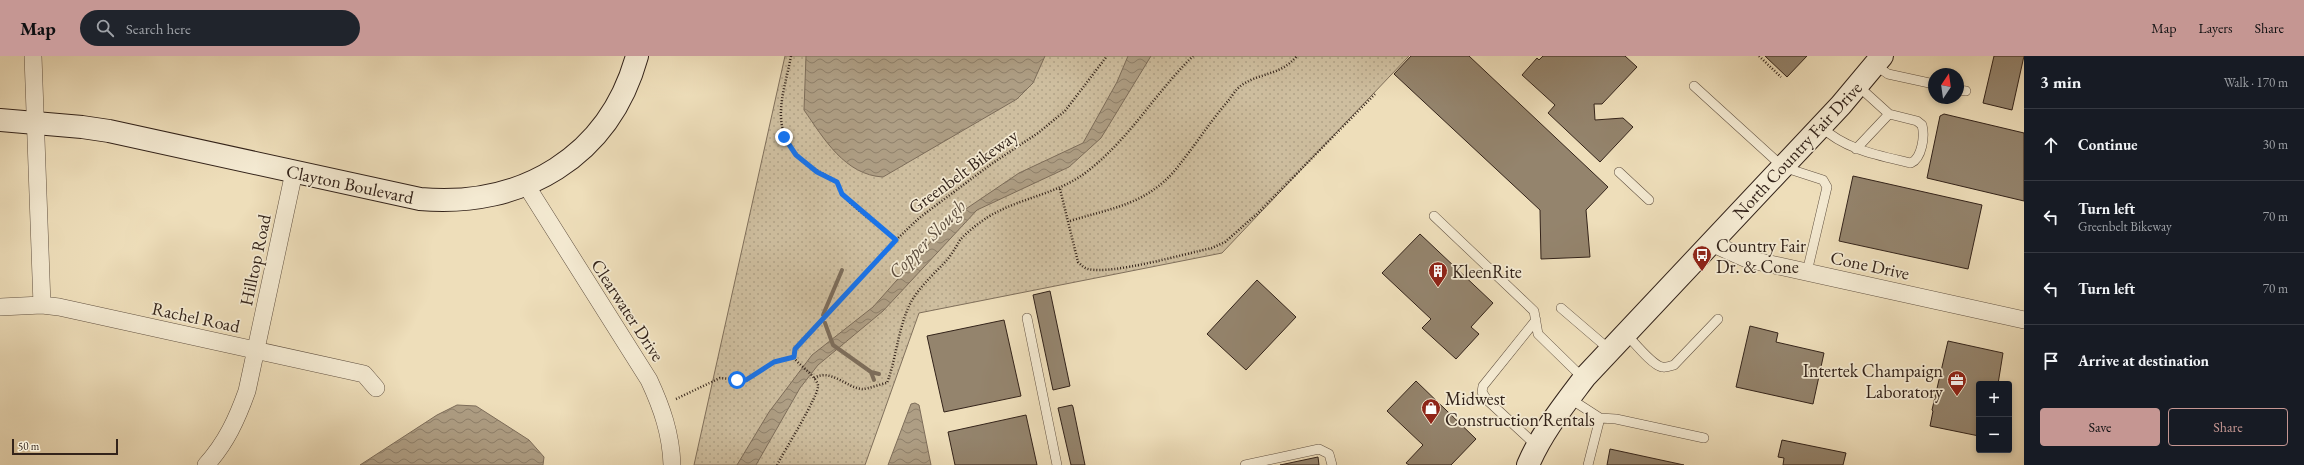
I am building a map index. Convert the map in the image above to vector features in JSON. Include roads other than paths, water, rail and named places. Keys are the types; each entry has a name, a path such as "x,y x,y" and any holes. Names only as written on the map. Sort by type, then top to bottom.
{"street":[{"path":"34,56 42,306"},
{"name":"Clayton Boulevard","path":"0,120 109,131 420,199 446,202 472,200 499,195 526,185 564,164 599,131 614,111 626,88 637,56"},
{"name":"North Country Fair Drive","path":"1533,455 1569,398 1584,379 1858,85 1879,60"},
{"name":"Hilltop Road","path":"206,465 226,440 239,414 247,391 294,172"},
{"name":"Clearwater Drive","path":"526,185 649,380 663,410 668,430 672,465"},
{"name":"Cone Drive","path":"1711,243 1747,259 2024,320"},
{"name":"Rachel Road","path":"0,307 59,307 364,374 376,388"}],"lane":[{"path":"1879,60 1888,74 1928,83"},
{"path":"1820,126 1832,137 1856,150 1910,163 1916,160 1924,131 1922,125 1917,121 1889,114 1858,85"},
{"path":"1694,86 1782,167 1824,180 1827,187 1807,272"},
{"path":"1856,150 1889,114"},
{"path":"1619,172 1649,200"},
{"path":"1434,216 1534,311 1538,334 1584,379"},
{"path":"1561,308 1610,350"},
{"path":"1027,318 1057,465"},
{"path":"1626,334 1652,360 1661,367 1667,367 1674,364 1718,319"},
{"path":"1533,455 1482,392 1483,386 1536,320"},
{"path":"1569,398 1600,418 1616,419 1704,438"},
{"path":"1588,465 1600,418"},
{"path":"1245,465 1319,449 1329,454 1332,465"}],"water":[{"path":"806,56 1045,56 1033,83 1017,99 883,177 870,175 857,170 847,163 837,154 819,132 804,110"},
{"path":"1128,56 1151,56 1101,138 1069,167 977,210 883,311 818,365 800,388 756,465 737,465 769,412 812,355 873,307 951,219 1019,173 1083,143 1117,82"},
{"path":"915,403 919,405 931,465 888,465 911,404"},
{"path":"457,405 476,406 529,440 544,457 543,465 360,465 437,415"}],"waterway":[{"path":"823,315 842,270"},
{"path":"825,323 833,345 871,372 879,374"},
{"path":"871,372 874,380"}],"place":[{"name":"Country Fair Dr. & Cone","path":"1702,272"},
{"name":"KleenRite","path":"1438,288"},
{"name":"Intertek Champaign Laboratory","path":"1957,397"},
{"name":"Midwest Construction Rentals","path":"1431,425"}],"water label":[{"name":"Copper Slough","path":"927,239"}]}
